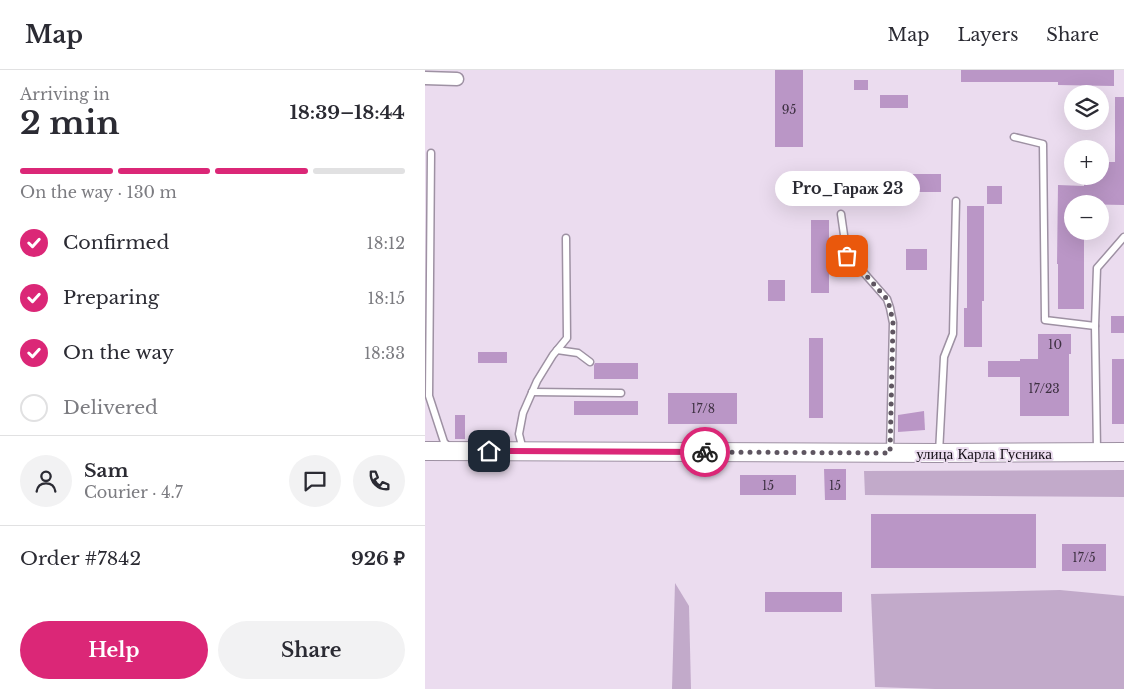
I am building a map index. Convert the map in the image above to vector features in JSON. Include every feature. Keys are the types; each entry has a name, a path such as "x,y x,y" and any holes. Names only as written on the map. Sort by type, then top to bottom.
{"street":[{"path":"425,78 457,79"},
{"name":"улица Карла Гусника","path":"425,451 1124,452"}],"lane":[{"path":"1014,137 1043,144 1045,320 1095,326"},
{"path":"431,153 429,396 443,442 454,450"},
{"path":"939,453 944,357 953,334 956,201"},
{"path":"841,214 847,256 887,299 893,322 890,453"},
{"path":"1097,452 1095,326 1097,268 1124,237"},
{"path":"523,451 519,434 523,413 537,381 567,338 567,238"},
{"path":"557,350 578,353 590,362"},
{"path":"532,392 621,393"}],"shaded area":[{"path":"1124,470 1124,497 865,495 864,471"},
{"path":"675,583 689,606 691,689 672,689"},
{"path":"1060,590 1124,596 1124,689 935,689 875,687 871,594"}],"building":[{"path":"775,70 803,70 803,147 775,147"},
{"path":"961,70 1114,70 1114,86 1058,85 1058,82 961,82"},
{"path":"854,80 868,80 868,90 854,90"},
{"path":"880,95 908,95 908,108 880,108"},
{"path":"1115,97 1124,97 1124,205 1109,205 1109,195 1064,195 1064,240 1084,240 1084,309 1058,309 1058,185 1109,185 1109,162 1115,162"},
{"path":"910,174 941,174 941,192 910,192"},
{"path":"812,177 865,177 865,192 812,192"},
{"path":"987,186 1002,186 1002,204 987,204"},
{"path":"967,206 984,206 982,347 964,347 964,308 967,308"},
{"path":"811,220 829,220 829,293 811,293"},
{"path":"906,249 927,249 927,270 906,270"},
{"path":"768,280 785,280 785,301 768,301"},
{"path":"1111,316 1124,316 1124,333 1111,333"},
{"path":"1038,334 1071,334 1071,354 1069,354 1069,416 1020,416 1020,377 988,377 988,361 1038,359"},
{"path":"809,338 823,338 823,418 809,418"},
{"path":"478,352 507,352 507,363 478,363"},
{"path":"1112,359 1124,359 1124,424 1112,424"},
{"path":"595,363 638,363 638,379 594,379"},
{"path":"668,393 737,393 737,424 668,424"},
{"path":"574,401 638,401 638,415 574,415"},
{"path":"924,411 925,430 898,432 898,415"},
{"path":"455,415 465,415 465,439 455,439"},
{"path":"824,469 846,469 846,500 825,500"},
{"path":"740,475 796,475 796,495 740,495"},
{"path":"871,514 1036,514 1036,568 871,568"},
{"path":"1062,544 1106,544 1106,571 1062,571"},
{"path":"765,592 842,592 842,612 765,612"}],"way so far":[{"path":"705,452 890,453 893,322 890,308 887,299 847,256"}],"place":[{"name":"Pro_Гараж 23","path":"847,256"}],"route":[{"path":"489,451 705,452"}]}
